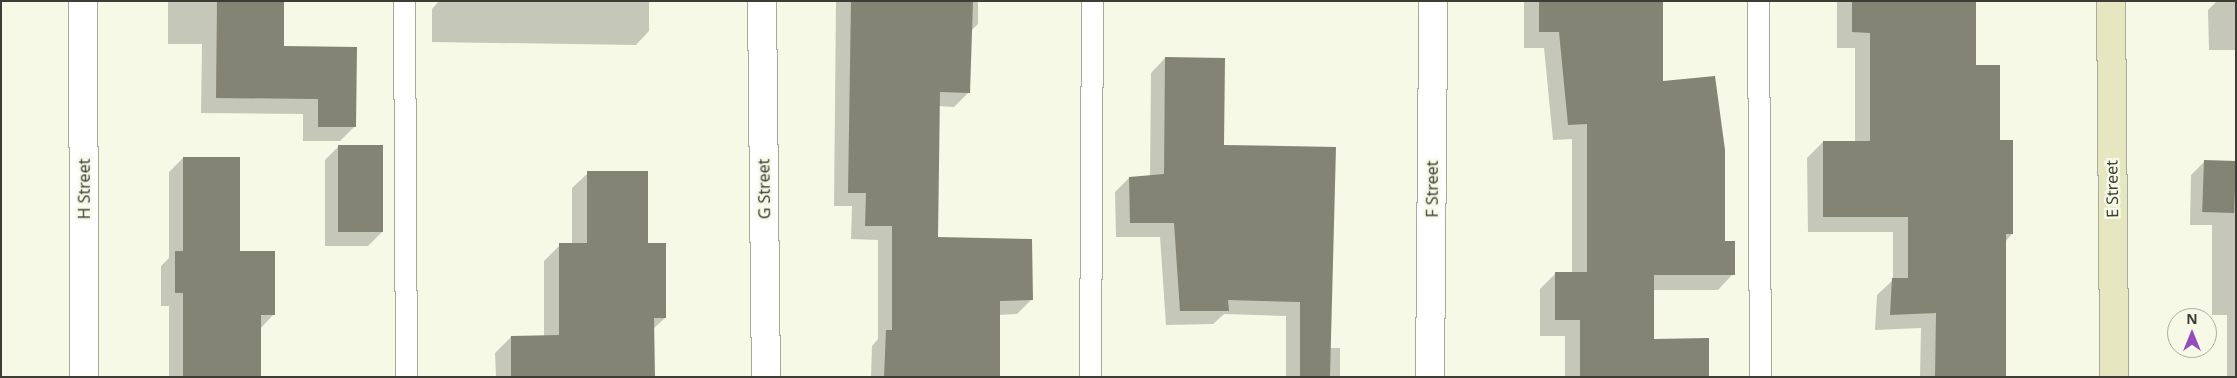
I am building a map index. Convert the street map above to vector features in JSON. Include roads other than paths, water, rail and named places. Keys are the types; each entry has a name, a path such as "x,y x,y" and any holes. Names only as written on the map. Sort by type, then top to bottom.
{"main road":[{"name":"E Street","path":"2110,1 2114,377"}],"street":[{"name":"H Street","path":"83,1 84,377"},
{"name":"G Street","path":"762,1 766,377"},
{"name":"F Street","path":"1430,377 1433,1"}],"lane":[{"path":"404,1 406,377"},
{"path":"1090,377 1092,1"},
{"path":"1758,1 1760,377"}]}
